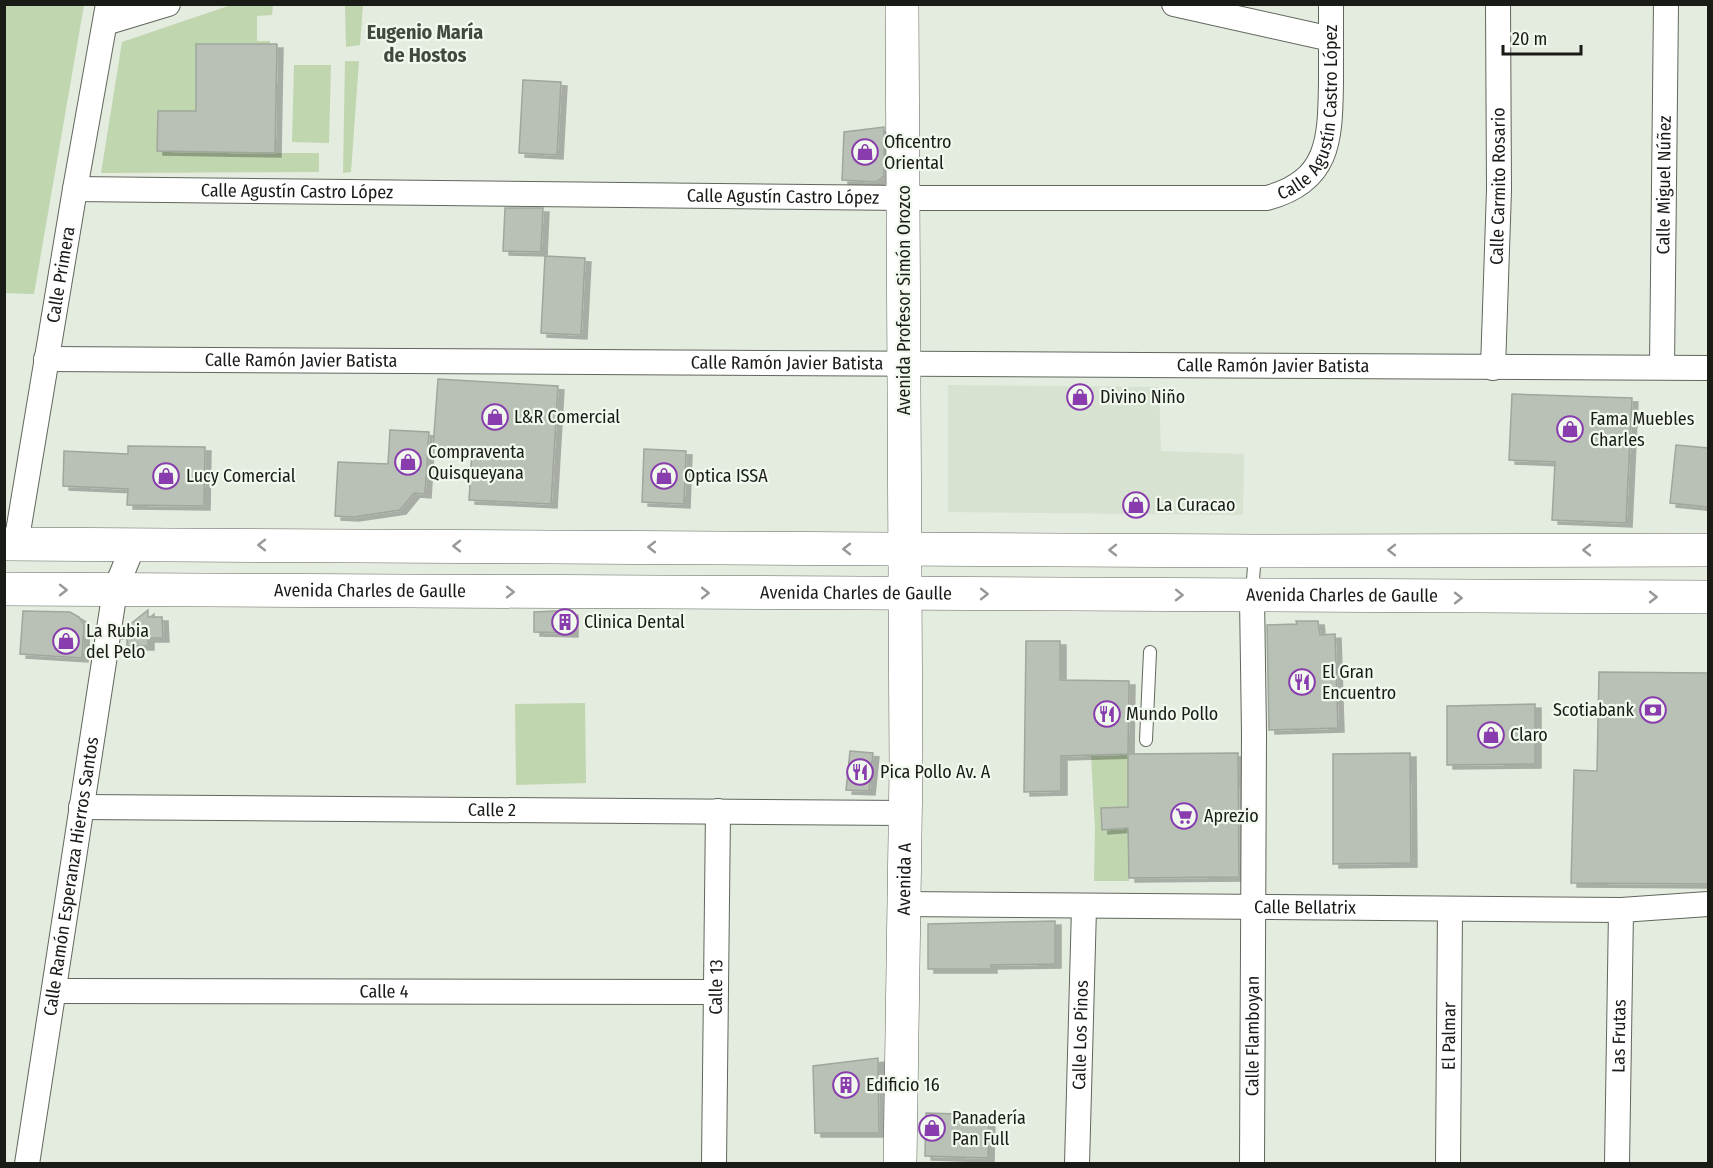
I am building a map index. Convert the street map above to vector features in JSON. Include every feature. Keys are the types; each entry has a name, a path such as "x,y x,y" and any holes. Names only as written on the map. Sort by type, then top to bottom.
{"main road":[{"name":"Avenida Profesor Simón Orozco","path":"902,4 905,198 904,595"},
{"path":"10,544 1255,551 1708,550"},
{"name":"Avenida Charles de Gaulle","path":"4,589 1252,597 1708,597"},
{"name":"Avenida A","path":"900,1164 904,595"}],"street":[{"path":"106,14 168,4"},
{"path":"1174,4 1331,39"},
{"name":"Calle Agustín Castro López","path":"75,189 905,198 1267,198 1288,192 1308,178 1321,160 1327,145 1331,123 1331,4"},
{"name":"Calle Carmito Rosario","path":"1493,368 1499,190 1498,4"},
{"name":"Calle Miguel Núñez","path":"1662,368 1666,4"},
{"name":"Calle Primera","path":"10,544 46,359 106,14"},
{"name":"Calle Ramón Javier Batista","path":"46,359 1708,368"},
{"name":"Calle Ramón Esperanza Hierros Santos","path":"27,1164 115,590 134,544"},
{"name":"Calle Flamboyan","path":"1252,597 1252,1164"},
{"name":"Calle 2","path":"81,807 904,813"},
{"name":"Calle 13","path":"714,1164 714,993 718,812"},
{"name":"Calle Bellatrix","path":"903,904 1084,908 1621,910 1708,904"},
{"name":"Calle Los Pinos","path":"1077,1164 1084,908"},
{"name":"El Palmar","path":"1448,1164 1450,909"},
{"name":"Las Frutas","path":"1617,1164 1621,910"},
{"name":"Calle 4","path":"54,991 714,993"}],"lane":[{"path":"1252,597 1255,551"},
{"path":"1146,740 1150,652"}],"shaded area":[{"path":"948,385 1159,387 1161,451 1244,454 1243,515 948,512"}],"green space":[{"path":"5,4 84,5 34,294 5,293"},
{"path":"231,5 273,5 272,15 257,16 257,41 270,41 271,153 319,153 319,172 101,173 122,42"},
{"path":"345,5 363,5 360,45 346,47"},
{"path":"345,61 359,61 351,172 343,173"},
{"path":"294,65 331,65 329,143 292,142"},
{"path":"585,703 586,783 516,785 515,704"},
{"path":"1128,754 1129,881 1094,881 1095,828 1091,755"}],"building":[{"path":"196,44 277,44 275,153 157,151 158,111 196,111"},
{"path":"523,80 561,82 557,155 519,153"},
{"name":"Oficentro Oriental","path":"884,127 884,176 876,182 842,180 844,132"},
{"path":"505,208 543,208 541,252 503,251"},
{"path":"545,256 585,258 581,335 541,333"},
{"name":"L&R Comercial","path":"438,379 558,386 551,504 469,500 472,450 433,448"},
{"name":"Fama Muebles Charles","path":"1512,394 1632,398 1626,523 1552,520 1555,462 1509,460"},
{"path":"390,430 429,432 425,494 414,493 400,510 353,517 335,516 338,462 388,464"},
{"path":"1676,445 1708,448 1708,507 1670,503"},
{"name":"Lucy Comercial","path":"128,446 205,447 204,506 127,505 128,489 63,486 64,451 128,454"},
{"name":"Optica ISSA","path":"644,449 686,451 684,504 642,502"},
{"path":"148,610 148,617 162,617 163,638 148,638 148,646 127,646 127,638 122,639 123,630"},
{"path":"23,611 70,612 79,617 84,625 82,658 20,654"},
{"path":"572,611 572,633 534,632 534,612"},
{"name":"El Gran Encuentro","path":"1296,621 1318,621 1320,635 1335,634 1338,728 1269,730 1267,625 1297,624"},
{"path":"1026,641 1060,641 1060,680 1129,681 1128,754 1061,756 1061,791 1024,792"},
{"path":"1599,672 1708,673 1708,884 1571,883 1574,770 1597,771"},
{"name":"Claro","path":"1535,704 1535,764 1447,765 1447,706"},
{"name":"Pica Pollo Av. A","path":"850,751 873,753 869,791 846,790"},
{"name":"Aprezio","path":"1238,753 1239,877 1129,878 1128,828 1102,830 1101,808 1128,807 1128,754"},
{"path":"1410,753 1411,863 1333,864 1333,754"},
{"path":"1055,921 1055,964 991,965 991,969 928,969 928,924"},
{"name":"Edificio 16","path":"878,1058 879,1133 815,1133 813,1066"},
{"path":"926,1113 989,1115 988,1158 925,1156"}],"place":[{"name":"Oficentro Oriental","path":"865,152"},
{"name":"Divino Niño","path":"1080,397"},
{"name":"L&R Comercial","path":"495,417"},
{"name":"Fama Muebles Charles","path":"1570,429"},
{"name":"Compraventa Quisqueyana","path":"408,462"},
{"name":"Lucy Comercial","path":"166,476"},
{"name":"Optica ISSA","path":"664,476"},
{"name":"La Curacao","path":"1136,505"},
{"name":"Clinica Dental","path":"565,622"},
{"name":"La Rubia del Pelo","path":"66,641"},
{"name":"El Gran Encuentro","path":"1302,682"},
{"name":"Scotiabank","path":"1653,710"},
{"name":"Mundo Pollo","path":"1107,714"},
{"name":"Claro","path":"1491,735"},
{"name":"Pica Pollo Av. A","path":"860,772"},
{"name":"Aprezio","path":"1184,816"},
{"name":"Edificio 16","path":"846,1085"},
{"name":"Panadería Pan Full","path":"932,1128"}],"district":[{"name":"Eugenio María de Hostos","path":"425,44"}]}
